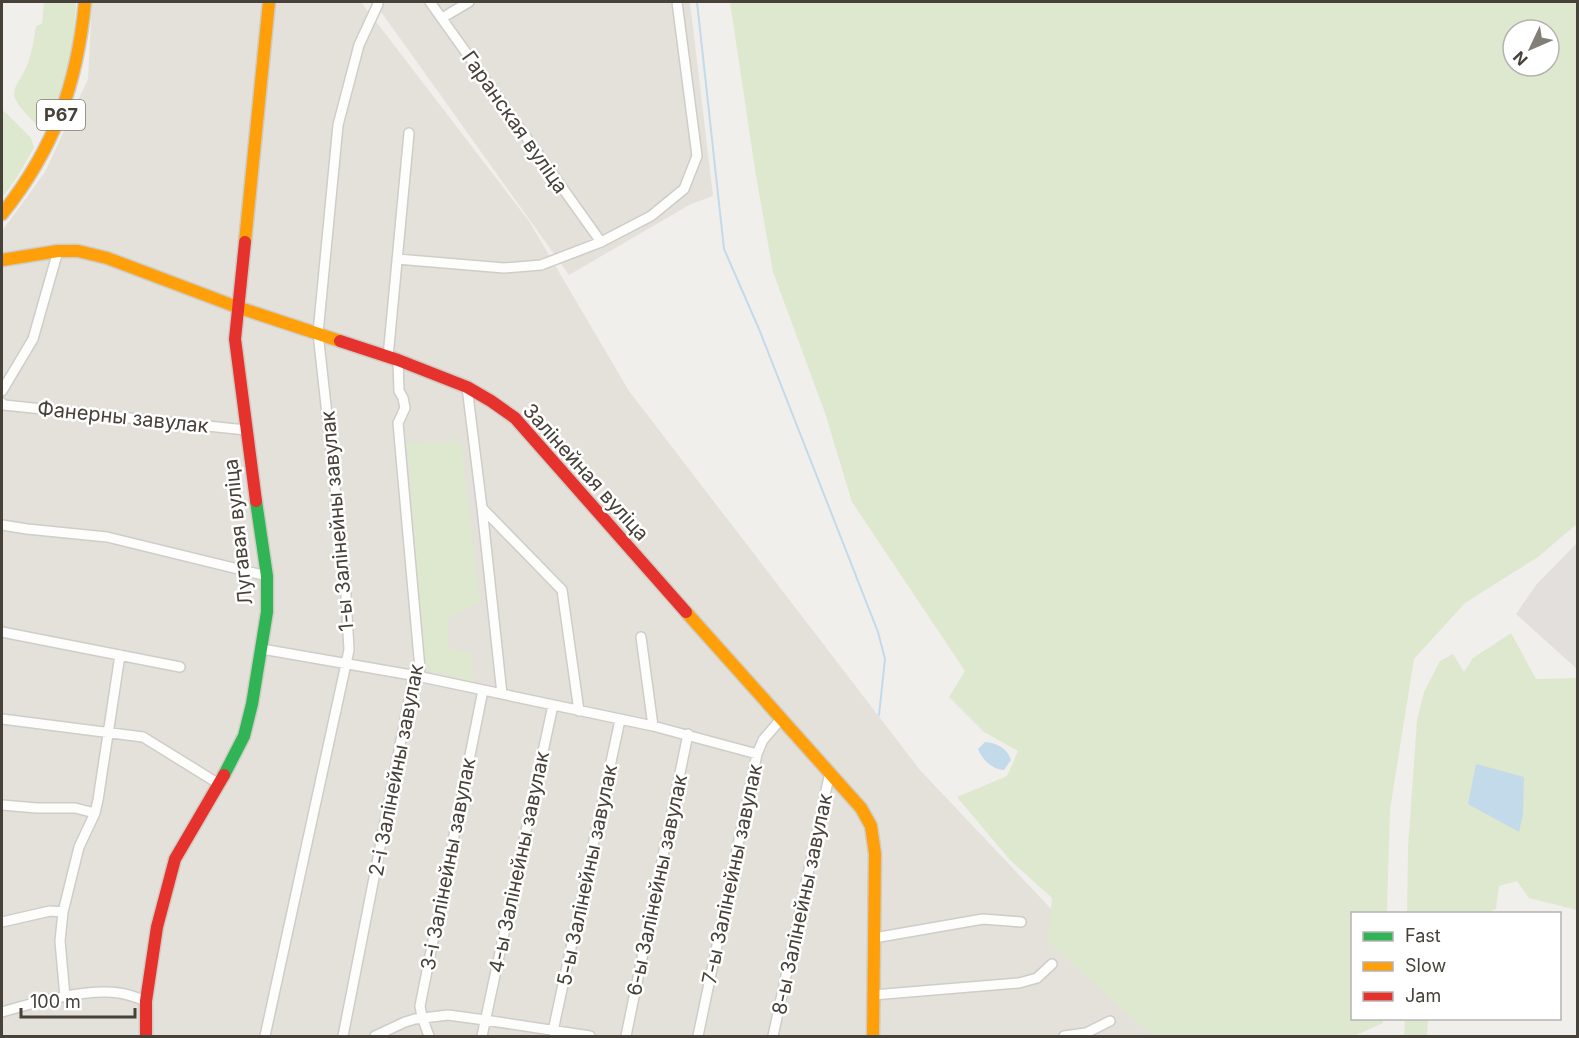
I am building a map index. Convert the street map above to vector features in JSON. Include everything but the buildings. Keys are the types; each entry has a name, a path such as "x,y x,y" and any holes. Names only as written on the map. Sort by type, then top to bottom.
{"street":[{"name":"Р67","path":"2,214 33,173 63,111 75,71 85,2"},
{"name":"Лугавая вуліца","path":"146,1036 146,1001 157,927 175,859 244,736 252,704 267,612 267,576 235,339 268,2"},
{"name":"Гаранская вуліца","path":"430,2 601,242"},
{"path":"442,18 469,2"},
{"path":"397,259 504,267 542,266 601,242 651,216 684,189 697,156 678,2"},
{"name":"1-ы Залінейны завулак","path":"265,1036 349,650 345,578 318,333 338,125 359,45 378,4"},
{"name":"2-і Залінейны завулак","path":"343,1036 412,684 420,669 398,423 405,408 399,391 393,358 397,259 410,133"},
{"name":"Залінейная вуліца","path":"2,260 58,251 78,251 107,258 237,307 393,358 466,387 515,418 861,808 871,826 874,854 873,1036"},
{"path":"2,391 33,339 58,251"},
{"path":"466,387 502,694"},
{"name":"Фанерны завулак","path":"2,403 246,430"},
{"path":"482,508 562,590 579,711"},
{"path":"2,525 107,537 267,576"},
{"path":"2,632 180,667"},
{"path":"641,636 653,726"},
{"path":"262,649 417,676 688,734 758,754"},
{"path":"65,997 60,942 63,912 79,847 95,813 98,800 120,655"},
{"name":"3-і Залінейны завулак","path":"429,1036 420,1006 483,690"},
{"name":"4-ы Залінейны завулак","path":"482,1036 553,705"},
{"path":"2,719 143,737 219,784"},
{"name":"7-ы Залінейны завулак","path":"698,1036 758,754 763,740 782,719"},
{"name":"5-ы Залінейны завулак","path":"553,1031 620,720"},
{"name":"6-ы Залінейны завулак","path":"626,1036 688,734"},
{"name":"8-ы Залінейны завулак","path":"773,1036 830,772"},
{"path":"2,805 75,808 95,813"},
{"path":"2,922 50,911 63,912"},
{"path":"874,938 983,919 1020,922"},
{"path":"873,995 1019,983 1037,978 1052,964"},
{"path":"2,1012 23,1005 100,992 120,993 146,1001"},
{"path":"375,1036 422,1017 448,1015 485,1020 535,1032 553,1031 590,1036"},
{"path":"1064,1036 1086,1033 1110,1020"}],"shaded area":[{"path":"92,2 361,2 529,221 629,391 920,770 1171,1036 2,1036 2,231 45,172 88,79"},
{"path":"374,2 690,2 713,196 691,204 569,275"},
{"path":"1577,543 1577,669 1516,614 1536,585"}],"green space":[{"path":"44,2 76,2 72,43 60,96 47,127 41,127 28,116 14,95 16,85 29,59 36,26 42,24"},
{"path":"730,2 1577,2 1577,524 1538,557 1465,603 1414,659 1390,810 1387,912 1351,912 1351,1020 1383,1020 1383,1023 1354,1036 1153,1036 1048,942 1052,898 1010,860 957,797 1007,776 1018,751 984,732 949,697 965,671 852,502 825,413 773,272"},
{"path":"2,110 31,138 34,148 2,198"},
{"path":"461,441 480,602 448,618 448,648 470,653 474,682 425,669 407,442"},
{"path":"1511,633 1536,679 1575,678 1577,681 1577,910 1529,898 1517,881 1499,886 1496,909 1488,912 1407,912 1408,847 1417,720 1424,692 1440,661 1453,654 1464,672 1473,658"},
{"path":"1405,1020 1428,1020 1427,1036 1404,1036"}],"water":[{"path":"985,742 997,745 1007,752 1011,760 1004,770 992,766 982,757 978,749"},
{"path":"1476,764 1524,777 1523,814 1519,832 1468,804"}],"waterway":[{"path":"697,2 724,249 759,329 878,632 885,659 879,715"}],"traffic: fast":[{"path":"224,775 244,736 252,704 267,612 267,576 256,501"}],"traffic: slow":[{"path":"2,214 36,165 60,115 76,61 85,2"},
{"path":"245,242 269,2"},
{"path":"2,260 58,251 78,251 107,258 237,307 340,341"},
{"path":"686,612 861,808 871,826 875,854 873,1036"}],"traffic: jam":[{"path":"245,242 235,339 256,501"},
{"path":"340,341 398,360 467,387 515,418 686,612"},
{"path":"146,1036 146,1001 157,927 175,859 224,775"}]}
